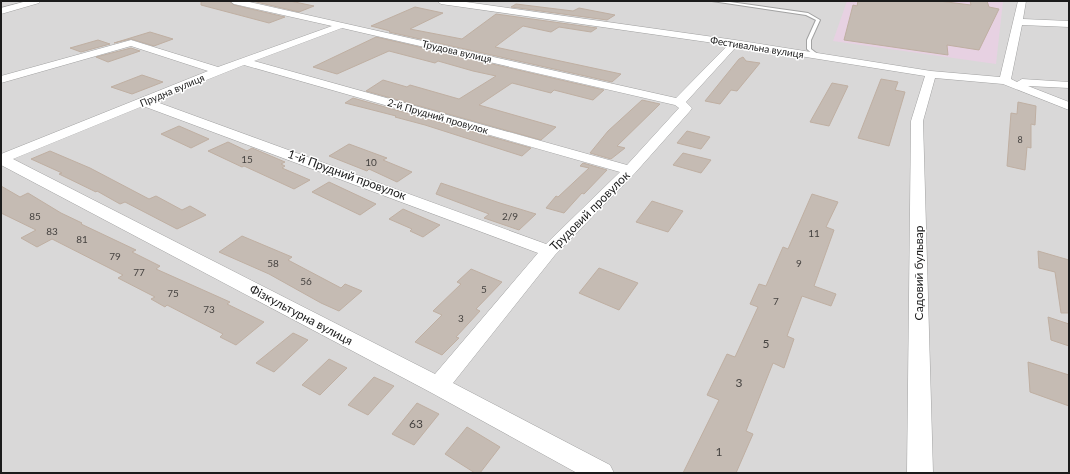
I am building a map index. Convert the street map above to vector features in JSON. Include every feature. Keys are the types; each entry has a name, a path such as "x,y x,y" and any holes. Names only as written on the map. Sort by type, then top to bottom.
{"street":[{"path":"1,11 36,1"},
{"name":"Трудова вулиця","path":"234,1 679,102"},
{"name":"Фестивальна вулиця","path":"441,1 735,43 931,74 1006,82 1069,106"},
{"path":"1022,1 1006,82 1069,85"},
{"path":"1018,22 1069,24"},
{"name":"Прудна вулиця","path":"1,159 145,102 218,71 343,25"},
{"path":"1,80 131,43 218,71"},
{"path":"679,102 735,43"},
{"name":"2-й Прудний провулок","path":"245,62 630,170"},
{"name":"Садовий бульвар","path":"920,473 918,121 931,74"},
{"name":"1-й Прудний провулок","path":"145,102 394,192 549,251"},
{"name":"Трудовий провулок","path":"438,386 549,251 630,170 686,108 679,102"},
{"name":"Фізкультурна вулиця","path":"1,159 438,386 601,473"}],"lane":[{"path":"714,1 807,14 813,17 818,20 809,40 809,49 818,56"}],"shaded area":[{"path":"1,1 1069,1 1069,473 1,473"},
{"path":"847,1 1003,1 996,64 833,41"}],"building":[{"path":"201,1 229,1 234,5 285,17 269,23 201,5"},
{"path":"252,1 290,1 314,6 299,12"},
{"path":"858,1 939,1 971,5 970,1 987,1 989,7 999,9 979,50 947,45 948,55 844,40 853,5 857,6"},
{"path":"516,4 573,11 579,8 615,15 607,20 511,7"},
{"path":"415,7 443,13 410,29 462,39 496,14 597,28 591,32 559,27 551,32 523,26 495,47 621,74 612,82 389,32 390,31 371,26"},
{"path":"150,32 173,39 154,46 131,39 114,43"},
{"path":"376,37 604,90 593,100 554,90 551,93 512,83 479,105 556,127 541,140 366,91 383,80 407,87 410,85 459,99 496,76 438,61 435,63 389,51 337,74 313,67"},
{"path":"98,40 110,44 81,52 70,48"},
{"path":"131,48 140,51 108,62 96,57"},
{"path":"743,57 746,61 760,63 737,91 731,90 720,104 705,101 739,59"},
{"path":"142,75 163,82 132,94 111,87"},
{"path":"881,79 898,82 895,90 905,92 889,146 858,138"},
{"path":"832,83 848,86 829,126 810,122"},
{"path":"353,98 531,148 522,156 395,117 396,116 345,103"},
{"path":"642,100 660,104 617,146 625,148 611,159 590,153 608,131"},
{"path":"1018,102 1036,106 1035,125 1031,124 1031,148 1027,147 1025,170 1007,166 1011,113 1017,114"},
{"path":"179,126 209,139 191,148 161,134"},
{"path":"687,131 710,137 701,149 677,143"},
{"path":"228,142 247,151 252,148 285,162 281,164 285,166 282,168 310,180 294,189 208,151"},
{"path":"349,144 387,158 383,160 412,172 397,182 369,169 367,171 329,156"},
{"path":"50,151 90,168 149,199 156,196 182,210 190,206 206,215 177,229 125,202 120,204 97,191 96,192 59,174 62,173 31,159"},
{"path":"683,153 711,160 701,173 673,165"},
{"path":"583,163 607,170 584,194 582,193 564,213 546,208 556,196 558,197 589,168 580,166"},
{"path":"329,182 376,204 360,215 312,192"},
{"path":"441,183 536,214 519,230 484,218 489,214 436,194"},
{"path":"1,186 20,197 28,193 61,213 82,223 81,224 136,250 132,252 160,266 156,269 230,302 227,304 264,322 236,345 220,337 223,334 167,305 165,307 151,299 155,297 118,278 123,275 52,239 37,247 21,238 36,230 1,213"},
{"path":"812,194 838,202 826,227 834,230 814,286 836,294 831,306 802,296 787,336 794,339 784,368 773,363 746,431 753,434 736,473 683,473 719,400 707,395 727,354 735,357 758,307 750,304 759,284 766,286 783,247 788,249"},
{"path":"652,201 683,211 668,232 636,222"},
{"path":"403,209 440,225 423,237 410,231 412,229 389,219"},
{"path":"242,236 292,257 288,260 341,288 345,284 362,291 339,311 321,303 269,274 219,252"},
{"path":"1038,251 1069,260 1069,313 1061,313 1055,272 1039,268"},
{"path":"599,268 638,283 619,310 579,293"},
{"path":"471,269 502,282 476,309 480,311 456,337 459,338 442,355 415,342 442,315 433,311 461,284 457,282"},
{"path":"1048,317 1069,324 1069,346 1051,340"},
{"path":"293,333 308,340 274,372 256,363"},
{"path":"329,359 347,368 320,395 302,385"},
{"path":"1028,362 1069,375 1069,406 1030,392"},
{"path":"374,377 394,386 368,415 348,405"},
{"path":"417,403 439,414 414,445 392,434"},
{"path":"467,427 500,447 480,473 475,473 445,454"}]}
